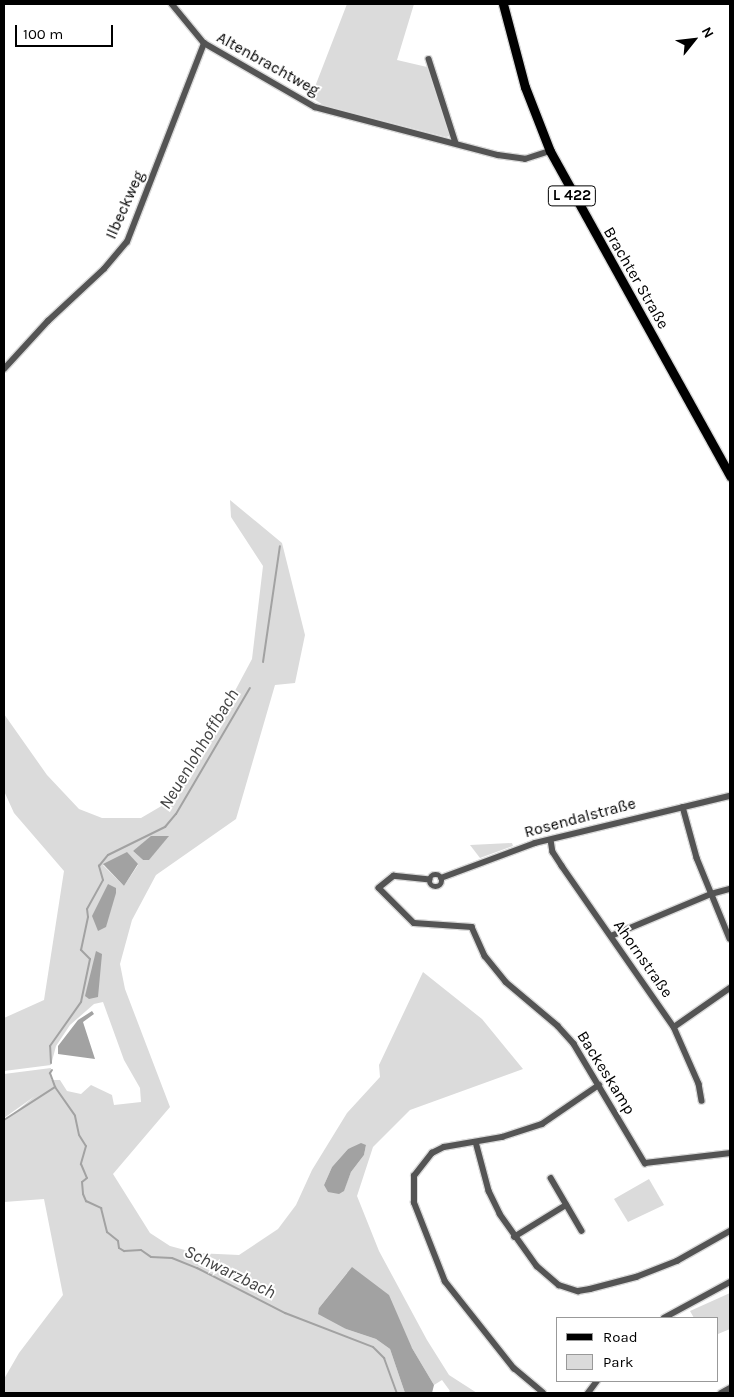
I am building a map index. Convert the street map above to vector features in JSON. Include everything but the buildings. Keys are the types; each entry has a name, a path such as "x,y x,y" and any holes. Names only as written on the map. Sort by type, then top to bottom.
{"main road":[{"name":"Brachter Straße","path":"503,4 525,87 550,152 730,476"}],"street":[{"name":"Altenbrachtweg","path":"172,4 204,43 315,106 520,158 550,152"},
{"name":"Ilbeckweg","path":"4,368 48,321 104,269 127,242 204,43"},
{"path":"428,59 456,143"},
{"name":"Rosendalstraße","path":"441,878 590,827 730,796"},
{"path":"683,807 688,832 730,939"},
{"name":"Ahornstraße","path":"551,840 553,852 674,1028 699,1084 702,1101"},
{"path":"436,875 441,878 437,887 432,885 430,880 436,875"},
{"name":"Backeskamp","path":"430,880 394,876 379,888 414,922 472,927 478,942 506,982 558,1026 574,1044 646,1163 730,1153"},
{"path":"611,936 711,894 730,890"},
{"path":"674,1028 730,988"},
{"path":"543,1393 514,1369 457,1301 430,1251 414,1203 414,1176 422,1162 444,1147 476,1142 542,1124 599,1085"},
{"path":"476,1142 489,1191 514,1237 551,1281 578,1290 645,1274 677,1261 730,1231"},
{"path":"551,1178 582,1231"},
{"path":"514,1237 566,1205"},
{"path":"666,1317 730,1282"},
{"path":"588,1393 596,1382"},
{"path":"722,1393 730,1388"}],"green space":[{"path":"347,4 414,4 397,60 427,67 450,136 446,137 323,105 311,97"},
{"path":"230,500 282,543 305,635 295,683 275,685 236,819 156,875 132,920 120,964 125,989 170,1107 113,1174 150,1233 170,1246 196,1253 239,1255 278,1229 296,1205 312,1170 347,1113 380,1077 379,1065 423,972 482,1019 523,1069 410,1110 373,1147 357,1196 379,1251 427,1340 449,1375 477,1393 448,1393 450,1391 442,1380 434,1385 412,1348 347,1273 319,1308 346,1329 376,1339 390,1349 405,1393 4,1393 4,1379 19,1353 63,1295 44,1199 4,1202 4,1121 35,1096 4,1118 4,1074 51,1068 51,1080 60,1080 67,1091 81,1094 91,1085 112,1095 114,1105 141,1102 140,1088 124,1060 103,1002 94,1004 70,1025 56,1046 51,1065 4,1071 4,1018 44,1000 64,871 14,813 4,791 4,714 47,775 79,809 102,818 141,818 170,801 191,773 252,659 263,566 231,517","holes":["168,836 149,859 143,860 133,851","132,859 138,865 124,886 103,865","366,1145 364,1155 351,1172 345,1187 324,1185 332,1167 348,1149"]},
{"path":"512,843 513,846 480,858 470,845"},
{"path":"649,1179 664,1205 628,1222 614,1199"},
{"path":"730,1293 730,1329 719,1334 719,1317 693,1317 690,1311"}],"shaded area":[{"path":"151,836 169,836 149,860 143,860 133,851"},
{"path":"127,852 138,864 124,886 103,864"},
{"path":"108,884 116,888 116,893 106,927 98,931 92,916"},
{"path":"96,951 102,954 98,997 89,999 85,996"},
{"path":"92,1011 94,1014 83,1022 95,1059 58,1054 58,1046 78,1020"},
{"path":"361,1143 366,1145 364,1155 351,1172 344,1191 339,1194 328,1192 324,1185 332,1167 348,1149"},
{"path":"352,1267 389,1295 412,1348 434,1385 432,1393 405,1393 390,1349 376,1339 346,1329 318,1314 319,1308"}],"waterway":[{"name":"Neuenlohhoffbach","path":"263,662 280,546"},
{"name":"Neuenlohhoffbach","path":"51,1063 50,1046 81,1002 90,959 81,950 88,917 87,909 103,880 99,866 108,855 165,827 176,814 250,688"},
{"name":"Neuenlohhoffbach","path":"52,1070 50,1073 55,1087"},
{"name":"Schwarzbach","path":"4,1120 55,1087 75,1116 79,1135 86,1146 81,1164 87,1178 82,1182 83,1194 86,1201 101,1208 107,1232 118,1241 119,1248 124,1251 141,1250 151,1257 172,1258 197,1268 285,1313 373,1347 384,1358 397,1393"}]}
